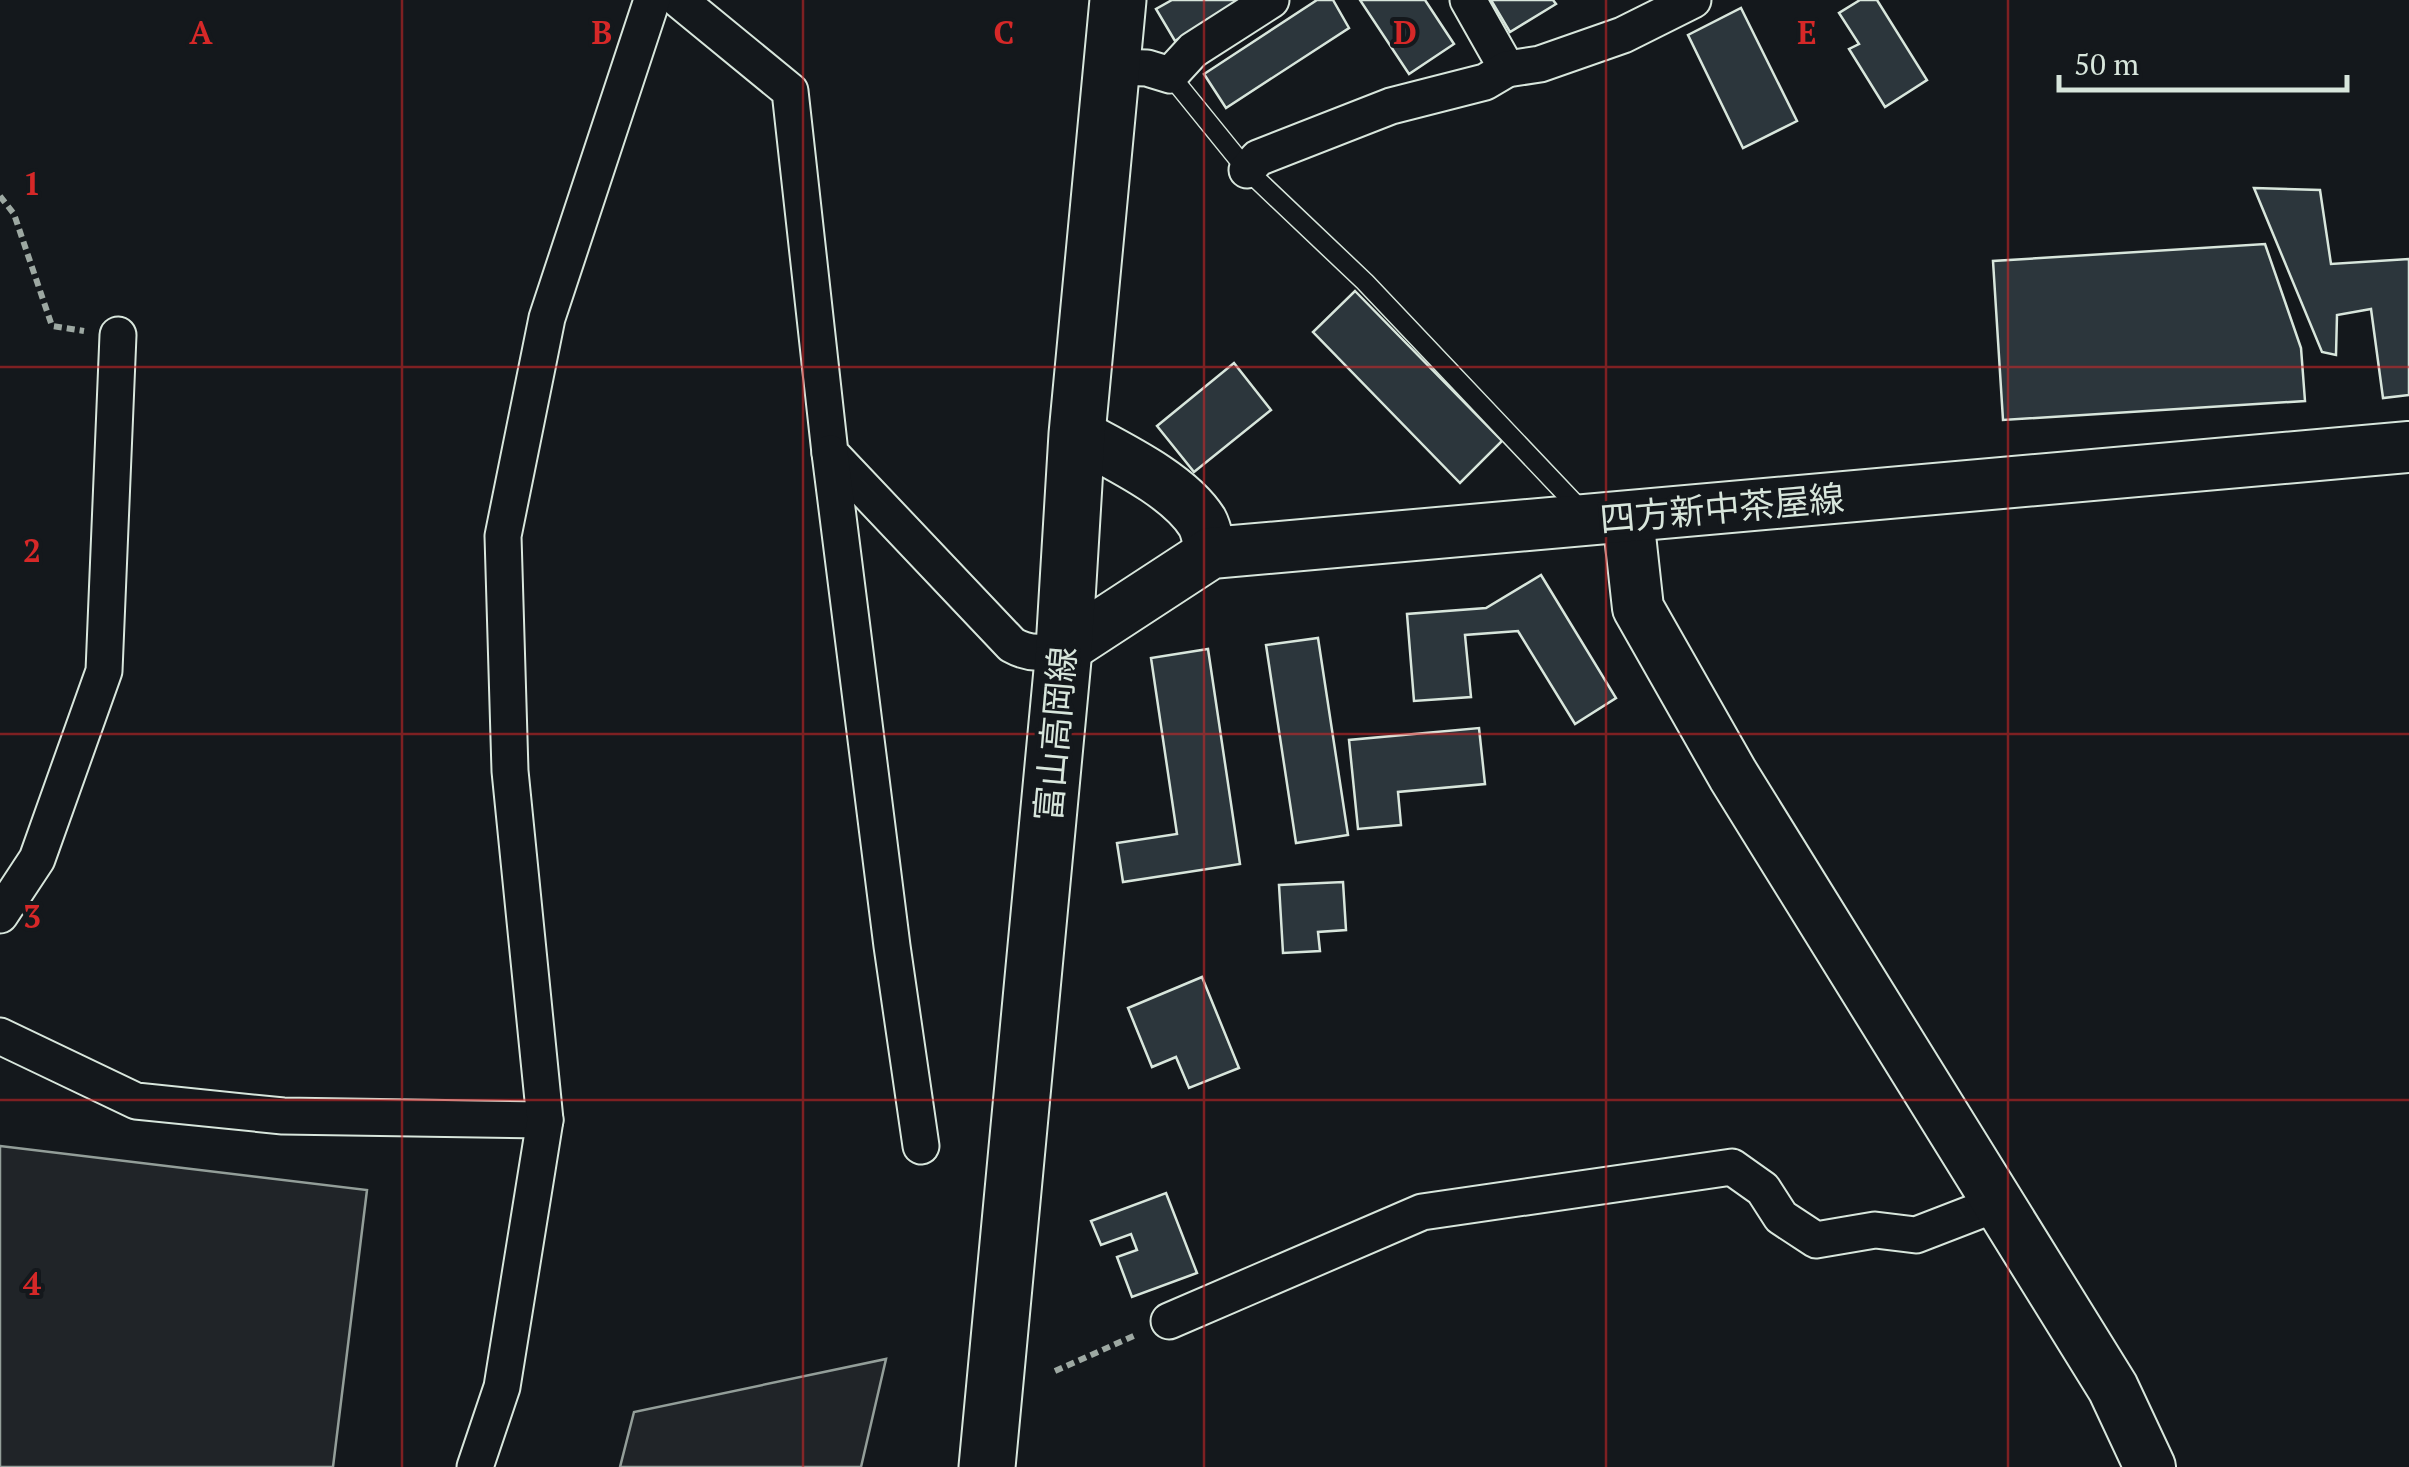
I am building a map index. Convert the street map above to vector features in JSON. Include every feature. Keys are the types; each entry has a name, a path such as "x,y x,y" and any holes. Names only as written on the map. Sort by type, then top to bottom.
{"main road":[{"name":"富山高岡線","path":"987,1467 1064,649 1077,434 1118,0"},
{"path":"1077,434 1138,468 1190,507 1204,526 1211,552"},
{"name":"四方新中茶屋線","path":"1064,649 1211,552 2409,447"},
{"path":"1610,518 1638,608 1733,775 2114,1388 2150,1467"}],"street":[{"path":"475,1467 502,1387 544,1120 510,771 503,536 547,318 652,0"},
{"path":"679,0 790,91 830,454 921,1146"},
{"path":"1112,67 1147,68 1170,75 1193,50 1271,0"},
{"path":"1468,0 1507,69"},
{"path":"1248,170 1258,158 1391,106 1485,82 1507,69 1540,64 1623,35 1693,0"},
{"path":"0,915 37,860 104,672 118,335"},
{"path":"830,454 1012,646 1025,652 1064,649"},
{"path":"0,1036 136,1101 284,1116 544,1120"},
{"path":"1169,1321 1422,1212 1732,1167 1763,1188 1781,1217 1816,1240 1875,1230 1916,1235 1999,1203"}],"lane":[{"path":"1170,75 1248,170 1610,518"}],"path":[{"path":"0,196 14,214 52,326 118,335"},
{"path":"1054,1371 1169,1321"}],"shaded area":[{"path":"0,1146 367,1190 333,1467 0,1467"},
{"path":"886,1359 861,1467 620,1467 634,1412"}],"building":[{"path":"1172,0 1238,0 1175,41 1156,9"},
{"path":"1317,0 1333,0 1349,28 1226,108 1204,74"},
{"path":"1360,0 1425,0 1454,44 1409,74"},
{"path":"1491,0 1553,0 1556,4 1510,32"},
{"path":"1860,0 1877,0 1927,80 1885,107 1849,49 1859,44 1839,13"},
{"path":"1741,8 1797,121 1743,148 1688,35"},
{"path":"2254,188 2320,190 2331,264 2409,259 2409,395 2383,398 2371,309 2337,315 2336,355 2322,352"},
{"path":"2265,244 2301,348 2305,401 2003,420 1993,261"},
{"path":"1355,291 1502,441 1460,483 1313,332"},
{"path":"1234,363 1271,410 1194,472 1157,426"},
{"path":"1541,575 1616,698 1575,724 1518,631 1465,635 1471,697 1414,701 1407,614 1486,608"},
{"path":"1318,638 1348,835 1296,843 1266,645"},
{"path":"1208,649 1240,864 1123,882 1117,843 1177,834 1151,658"},
{"path":"1479,728 1485,784 1398,792 1401,825 1358,829 1349,740"},
{"path":"1343,882 1346,930 1318,932 1320,951 1283,953 1279,885"},
{"path":"1202,977 1239,1068 1189,1088 1176,1057 1152,1067 1128,1008"},
{"path":"1166,1193 1197,1273 1132,1297 1117,1257 1137,1250 1131,1234 1101,1245 1091,1221"}]}
